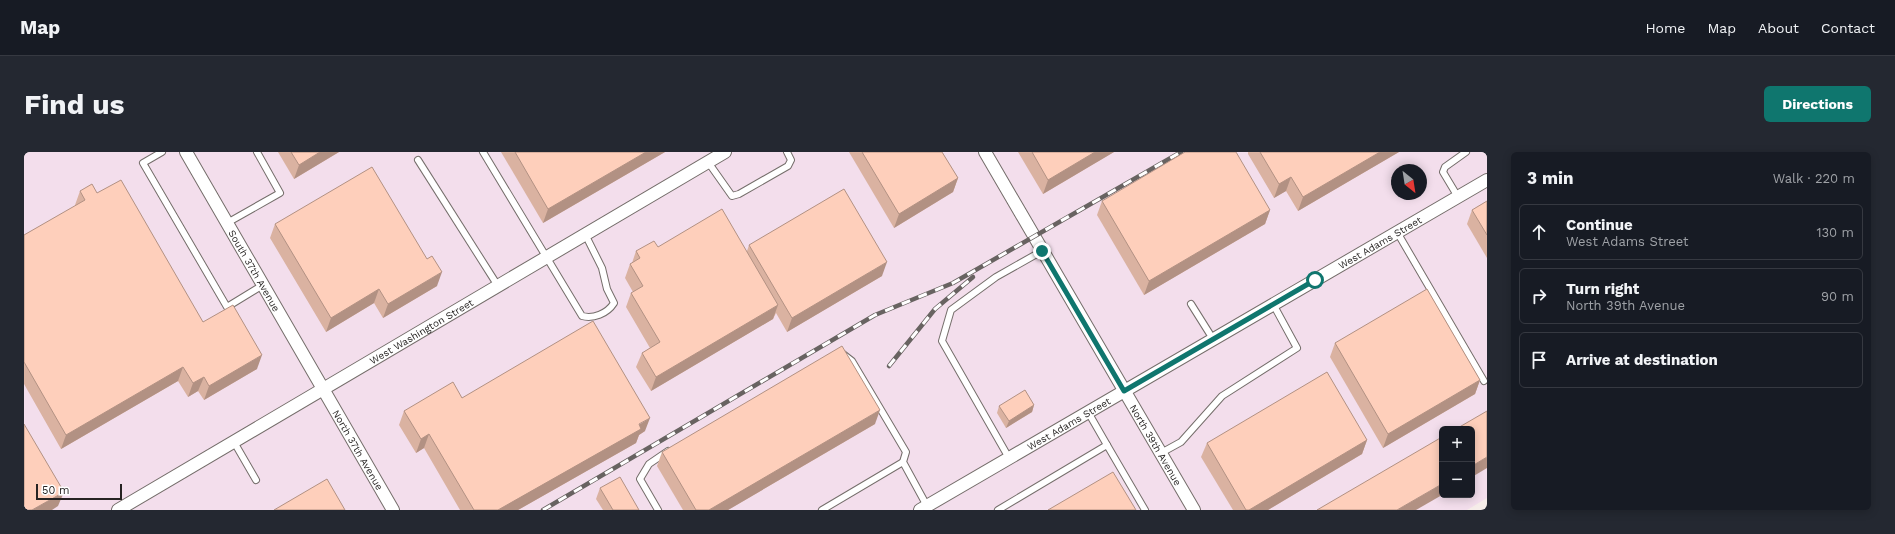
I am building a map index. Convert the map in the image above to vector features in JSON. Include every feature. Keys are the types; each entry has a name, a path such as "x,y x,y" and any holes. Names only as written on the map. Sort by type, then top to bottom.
{"street":[{"name":"South 37th Avenue","path":"186,152 323,389"},
{"name":"West Washington Street","path":"118,510 725,152"},
{"name":"North 39th Avenue","path":"985,152 1194,510"},
{"name":"West Adams Street","path":"930,507 1009,458 1487,180"},
{"name":"North 37th Avenue","path":"323,389 393,510"}],"lane":[{"path":"162,152 143,163 227,307 263,285"},
{"path":"227,223 280,193 256,152"},
{"path":"483,152 582,316 588,318 606,311 614,303 607,289 602,268 585,234"},
{"path":"708,162 732,196 739,194 788,166 792,160 787,152"},
{"path":"1458,197 1443,172 1445,166 1466,152"},
{"path":"418,160 498,286"},
{"path":"1397,232 1484,381"},
{"path":"1009,458 942,341 951,310 996,277 1042,251"},
{"path":"1191,304 1213,339"},
{"path":"1161,453 1181,442 1222,396 1297,348 1273,304"},
{"path":"822,510 903,462 906,452 852,361 844,354 834,355"},
{"path":"1088,412 1145,510"},
{"path":"234,442 256,480"},
{"path":"998,510 1107,445"},
{"path":"658,510 640,479 649,464 655,458 675,447"},
{"path":"903,462 930,507"}],"shaded area":[{"path":"24,152 1487,152 1487,498 1467,510 24,510"}],"building":[{"path":"291,152 320,152 299,165"},
{"path":"515,152 646,152 548,209"},
{"path":"862,152 942,152 958,178 899,214"},
{"path":"1032,152 1095,152 1048,180"},
{"path":"1185,152 1236,152 1270,210 1149,281 1102,201"},
{"path":"1260,152 1380,152 1303,197 1291,177 1279,184"},
{"path":"372,167 427,259 432,256 442,272 388,304 379,289 331,318 275,224"},
{"path":"121,180 203,322 233,305 262,355 209,386 204,377 193,383 183,367 66,435 24,362 24,235 85,200 80,191 92,184 97,193"},
{"path":"844,189 887,262 792,318 749,245"},
{"path":"1487,201 1487,235 1472,210"},
{"path":"722,209 778,305 656,377 642,353 660,342 631,293 643,286 630,264 640,258 636,251 654,241 658,247"},
{"path":"1427,289 1480,380 1388,434 1335,343"},
{"path":"593,321 650,418 639,424 641,429 498,510 474,510 429,434 421,439 404,411 453,382 462,398"},
{"path":"842,346 880,410 709,510 696,510 662,452"},
{"path":"1327,372 1367,440 1249,510 1246,510 1207,443"},
{"path":"1025,390 1034,405 1009,421 999,406"},
{"path":"1487,411 1487,457 1475,464 1475,426 1461,426"},
{"path":"24,424 64,492 32,510 24,510"},
{"path":"1439,439 1439,486 1397,510 1317,510"},
{"path":"1113,472 1136,510 1048,510"},
{"path":"620,477 639,510 613,510 600,488"},
{"path":"327,479 345,510 274,510"}],"railway":[{"path":"543,510 875,315 953,283 1181,152"},
{"path":"889,366 935,309 973,277"}],"route":[{"path":"1042,251 1124,391 1315,280"}]}
